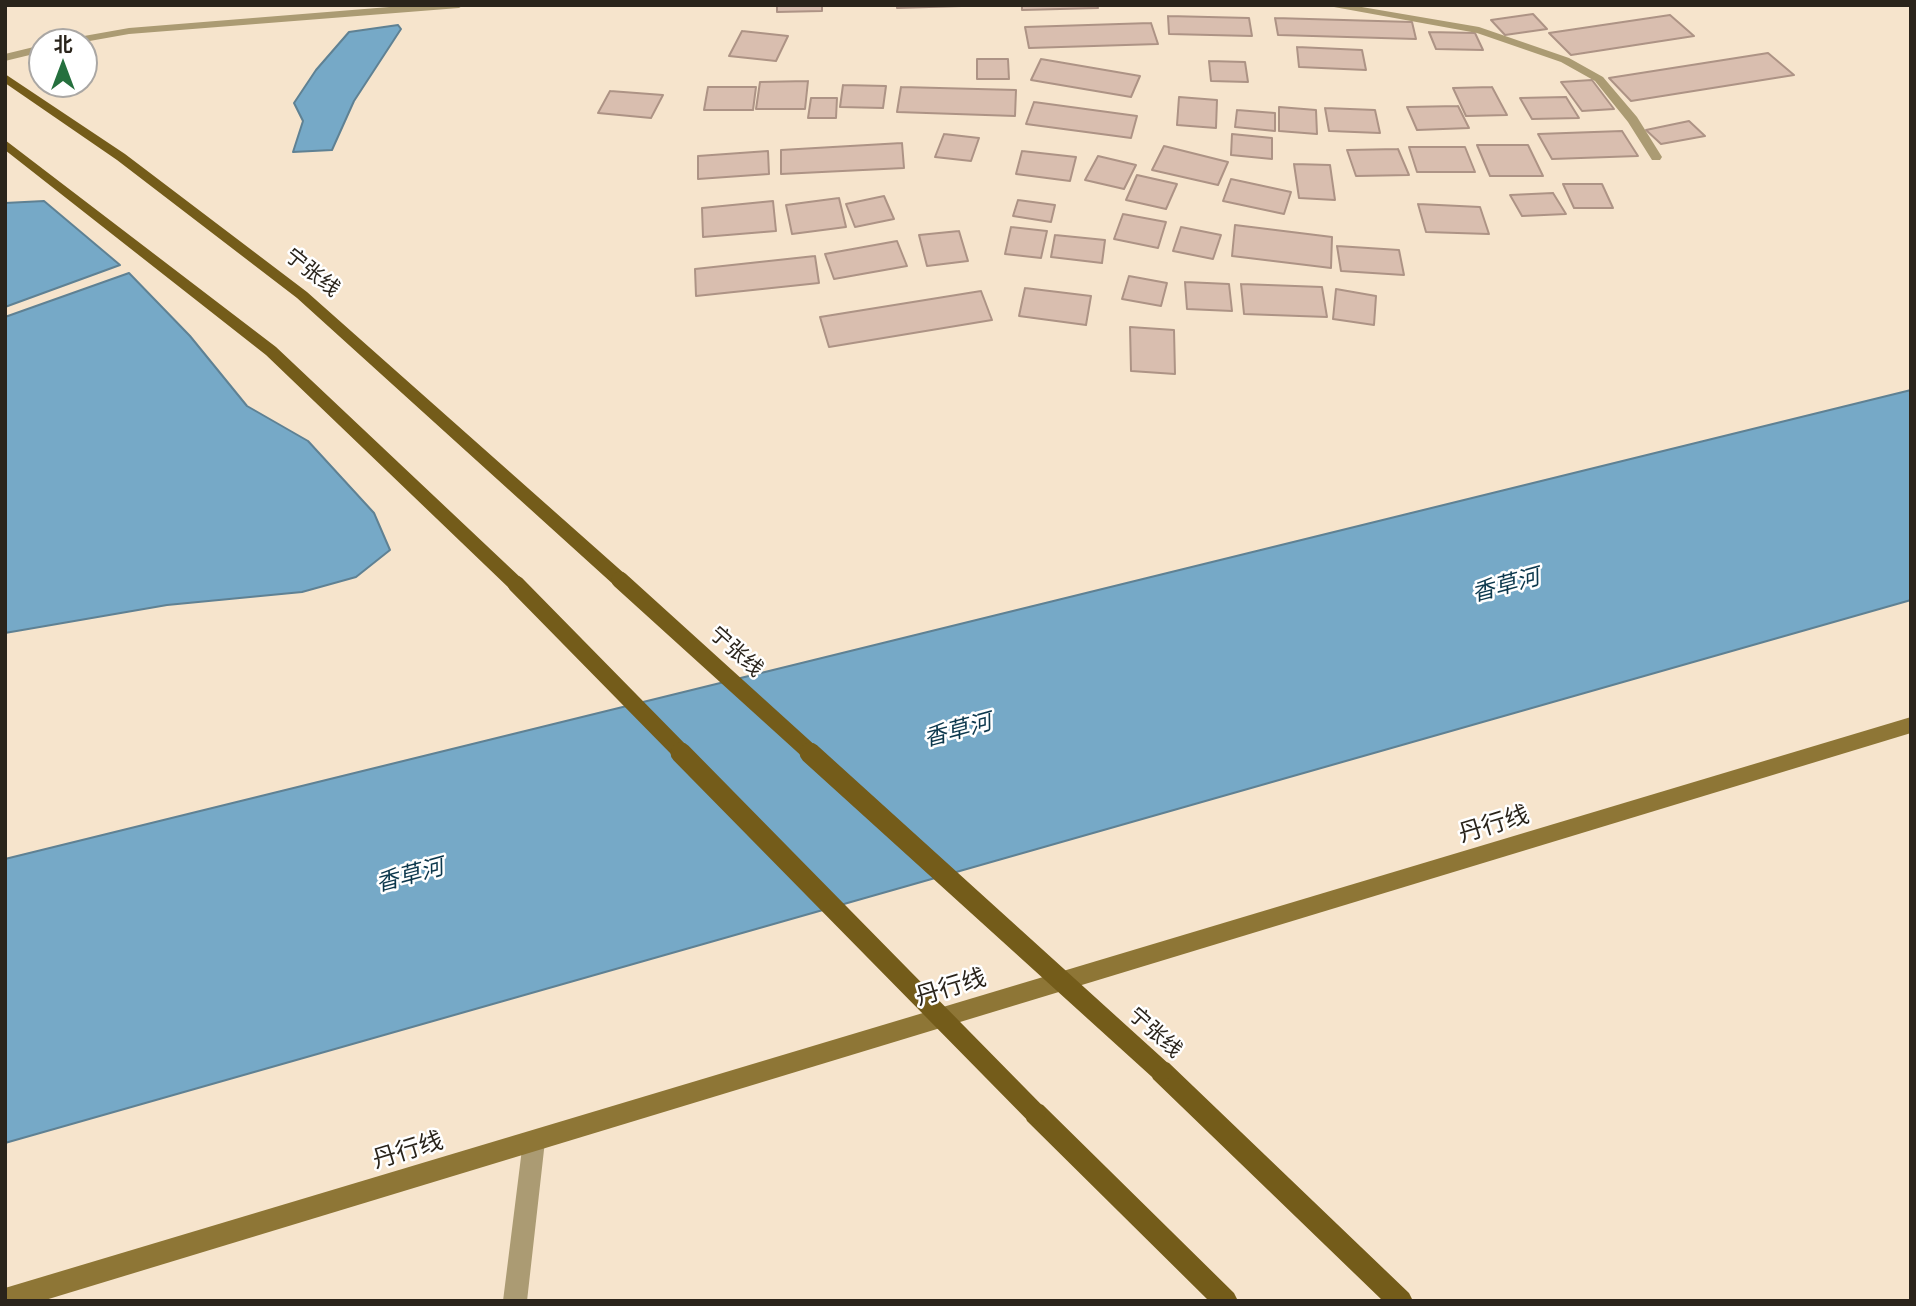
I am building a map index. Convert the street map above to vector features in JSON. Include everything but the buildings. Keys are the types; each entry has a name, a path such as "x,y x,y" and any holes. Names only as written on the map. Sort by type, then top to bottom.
{"main road":[{"name":"宁张线","path":"5,77 121,158 302,295 1161,1071 1401,1301"},
{"path":"5,144 271,351 516,584 1035,1113 1226,1301"},
{"name":"丹行线","path":"5,1300 1911,725"}],"street":[{"path":"98,36 129,31 459,5"},
{"path":"1328,5 1479,30 1565,60 1599,79 1633,120 1656,158"},
{"path":"5,58 28,52"},
{"path":"515,1301 534,1141"}],"water":[{"path":"398,25 401,29 354,101 332,150 293,152 303,121 294,103 316,70 349,32"},
{"path":"44,201 120,265 5,307 5,203"},
{"path":"129,273 190,336 247,406 308,441 374,513 390,550 356,577 302,592 167,605 5,633 5,317"},
{"name":"香草河","path":"1911,390 1911,600 5,1143 5,859"}]}
